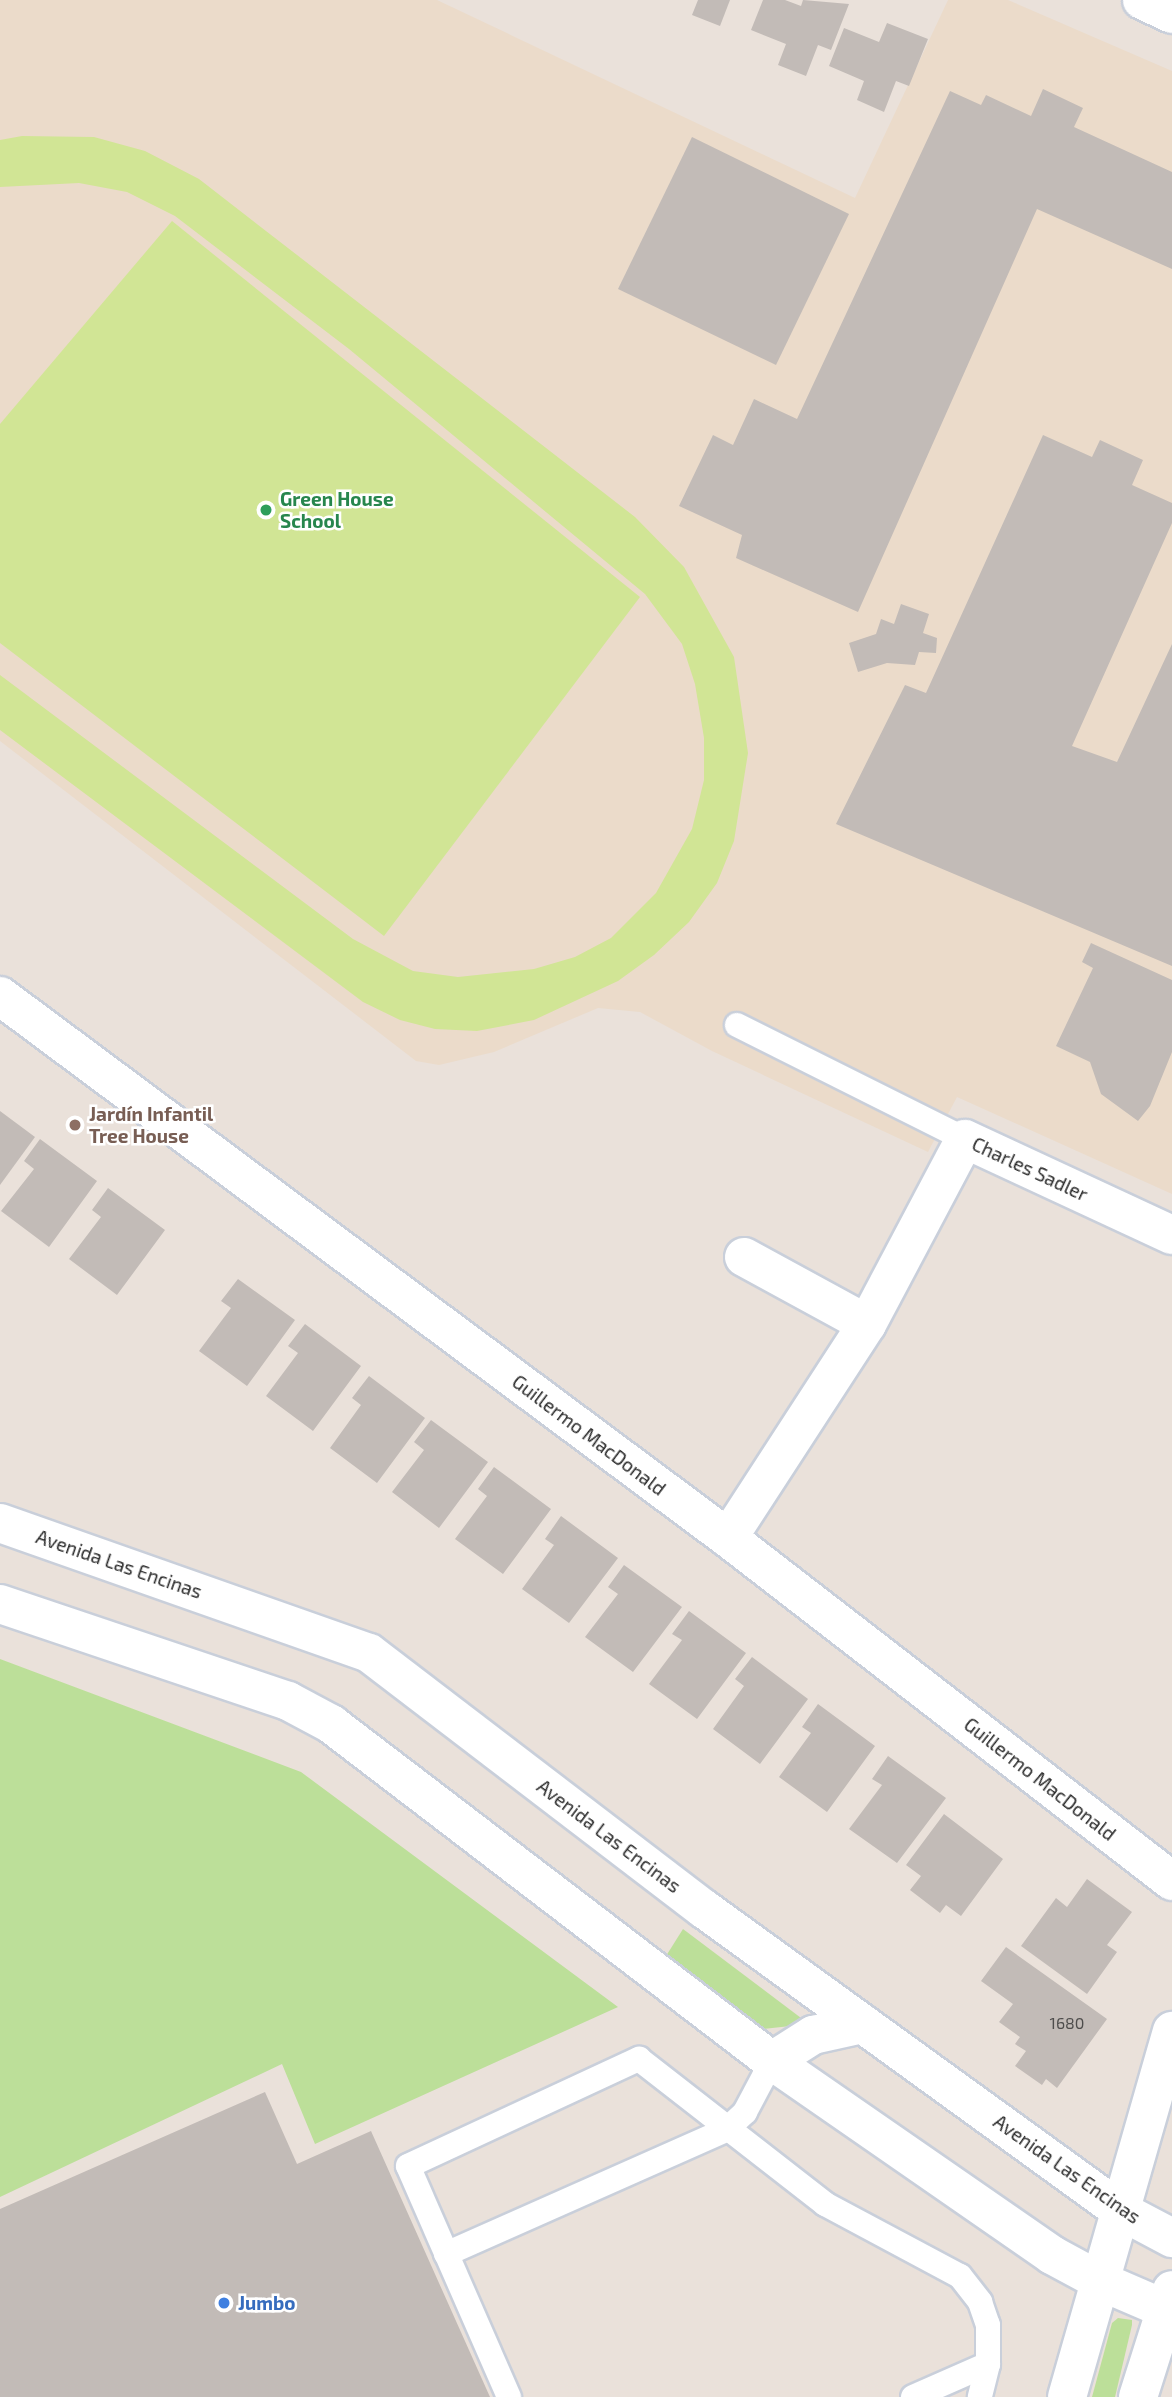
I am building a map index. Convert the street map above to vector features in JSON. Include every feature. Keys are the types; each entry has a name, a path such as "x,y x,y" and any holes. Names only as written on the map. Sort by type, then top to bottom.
{"street":[{"path":"1143,0 1172,14"},
{"name":"Guillermo MacDonald","path":"0,996 728,1538 1172,1881"},
{"name":"Charles Sadler","path":"728,1538 867,1324 965,1139 1172,1235"},
{"path":"744,1257 867,1324"},
{"name":"Avenida Las Encinas","path":"0,1523 369,1653 704,1909 1121,2211 1172,2238"},
{"path":"0,1604 309,1710 772,2061 1052,2255 1100,2281 1170,2304 1138,2397"},
{"path":"772,2061 813,2035 863,2024"},
{"path":"1067,2397 1172,2032"}],"lane":[{"path":"737,1025 965,1139"},
{"path":"509,2397 408,2166 639,2059 726,2130 825,2204 960,2276 980,2302 988,2325 988,2364 980,2397"},
{"path":"446,2254 726,2130 745,2112 772,2061"},
{"path":"913,2397 988,2364"}],"shaded area":[{"name":"Green House School","path":"0,0 437,0 855,198 948,0 1008,0 1172,71 1172,1194 957,1097 928,1152 712,1051 640,1012 598,1008 494,1052 439,1065 416,1061 0,741"}],"green space":[{"path":"22,136 94,137 145,151 199,179 635,517 684,567 734,657 748,753 734,841 717,883 689,922 654,955 618,981 534,1020 477,1031 435,1029 400,1020 363,1002 0,730 0,675 353,939 413,971 458,977 534,969 575,957 611,938 656,893 692,829 704,780 704,738 695,684 682,644 645,594 349,349 175,216 127,192 79,183 0,187 0,140"},
{"name":"Green House School","path":"172,221 640,597 384,936 0,643 0,424"},
{"path":"0,1659 301,1772 618,2007 315,2144 282,2064 0,2197"},
{"path":"683,1929 809,2024 763,2029 666,1956"},
{"path":"1118,2318 1132,2320 1132,2325 1115,2397 1092,2397 1112,2323"}],"building":[{"path":"698,0 730,0 720,26 692,15"},
{"path":"763,0 785,0 801,6 803,0 849,4 831,50 818,45 806,76 778,65 786,44 751,30"},
{"path":"887,23 928,39 909,86 896,81 884,112 857,100 864,81 829,66 844,28 879,42"},
{"path":"1043,89 1083,108 1074,127 1172,172 1172,269 1037,209 858,612 736,558 742,535 679,506 713,435 733,445 754,399 797,419 950,91 981,105 986,95 1031,116"},
{"path":"692,137 849,214 776,365 618,289"},
{"path":"1043,435 1092,457 1100,440 1143,460 1132,485 1172,503 1172,523 1072,746 1117,762 1172,644 1172,966 836,824 905,685 926,693"},
{"path":"901,604 929,614 923,633 937,638 936,653 919,652 915,665 887,663 858,672 849,643 876,634 881,619 894,624"},
{"path":"1091,943 1172,980 1172,1052 1150,1106 1138,1121 1101,1094 1090,1062 1056,1046 1093,968 1082,962"},
{"path":"0,1111 35,1137 0,1185"},
{"path":"40,1139 97,1181 49,1247 1,1211 34,1169 24,1161"},
{"path":"108,1188 165,1230 117,1295 69,1259 101,1217 92,1210"},
{"path":"238,1279 295,1320 247,1386 199,1351 231,1308 221,1301"},
{"path":"305,1324 361,1366 313,1431 266,1396 298,1353 288,1346"},
{"path":"369,1376 425,1418 377,1483 330,1448 361,1405 352,1398"},
{"path":"431,1420 488,1462 439,1528 392,1492 424,1450 414,1442"},
{"path":"494,1467 551,1509 503,1574 455,1539 487,1496 478,1489"},
{"path":"561,1516 618,1558 569,1623 522,1589 554,1545 545,1539"},
{"path":"624,1565 682,1607 633,1672 585,1637 618,1594 608,1587"},
{"path":"689,1611 746,1653 697,1719 649,1684 682,1640 672,1634"},
{"path":"752,1657 808,1699 760,1764 713,1729 744,1686 735,1679"},
{"path":"818,1704 875,1746 827,1812 779,1777 811,1733 802,1727"},
{"path":"888,1756 946,1798 897,1863 849,1829 882,1785 872,1779"},
{"path":"944,1814 1003,1859 961,1916 946,1905 940,1913 910,1890 921,1876 906,1865"},
{"path":"1087,1879 1132,1912 1107,1945 1117,1952 1087,1994 1021,1946 1056,1898 1067,1907"},
{"path":"1006,1947 1107,2019 1057,2088 1046,2079 1042,2085 1015,2066 1026,2051 1015,2044 1020,2037 999,2022 1013,2004 981,1981"},
{"name":"Jumbo","path":"265,2092 297,2164 371,2131 490,2397 0,2397 0,2209"}],"place":[{"name":"Green House School","path":"266,510"},
{"name":"Jardín Infantil Tree House","path":"75,1125"},
{"name":"Jumbo","path":"224,2303"}]}
